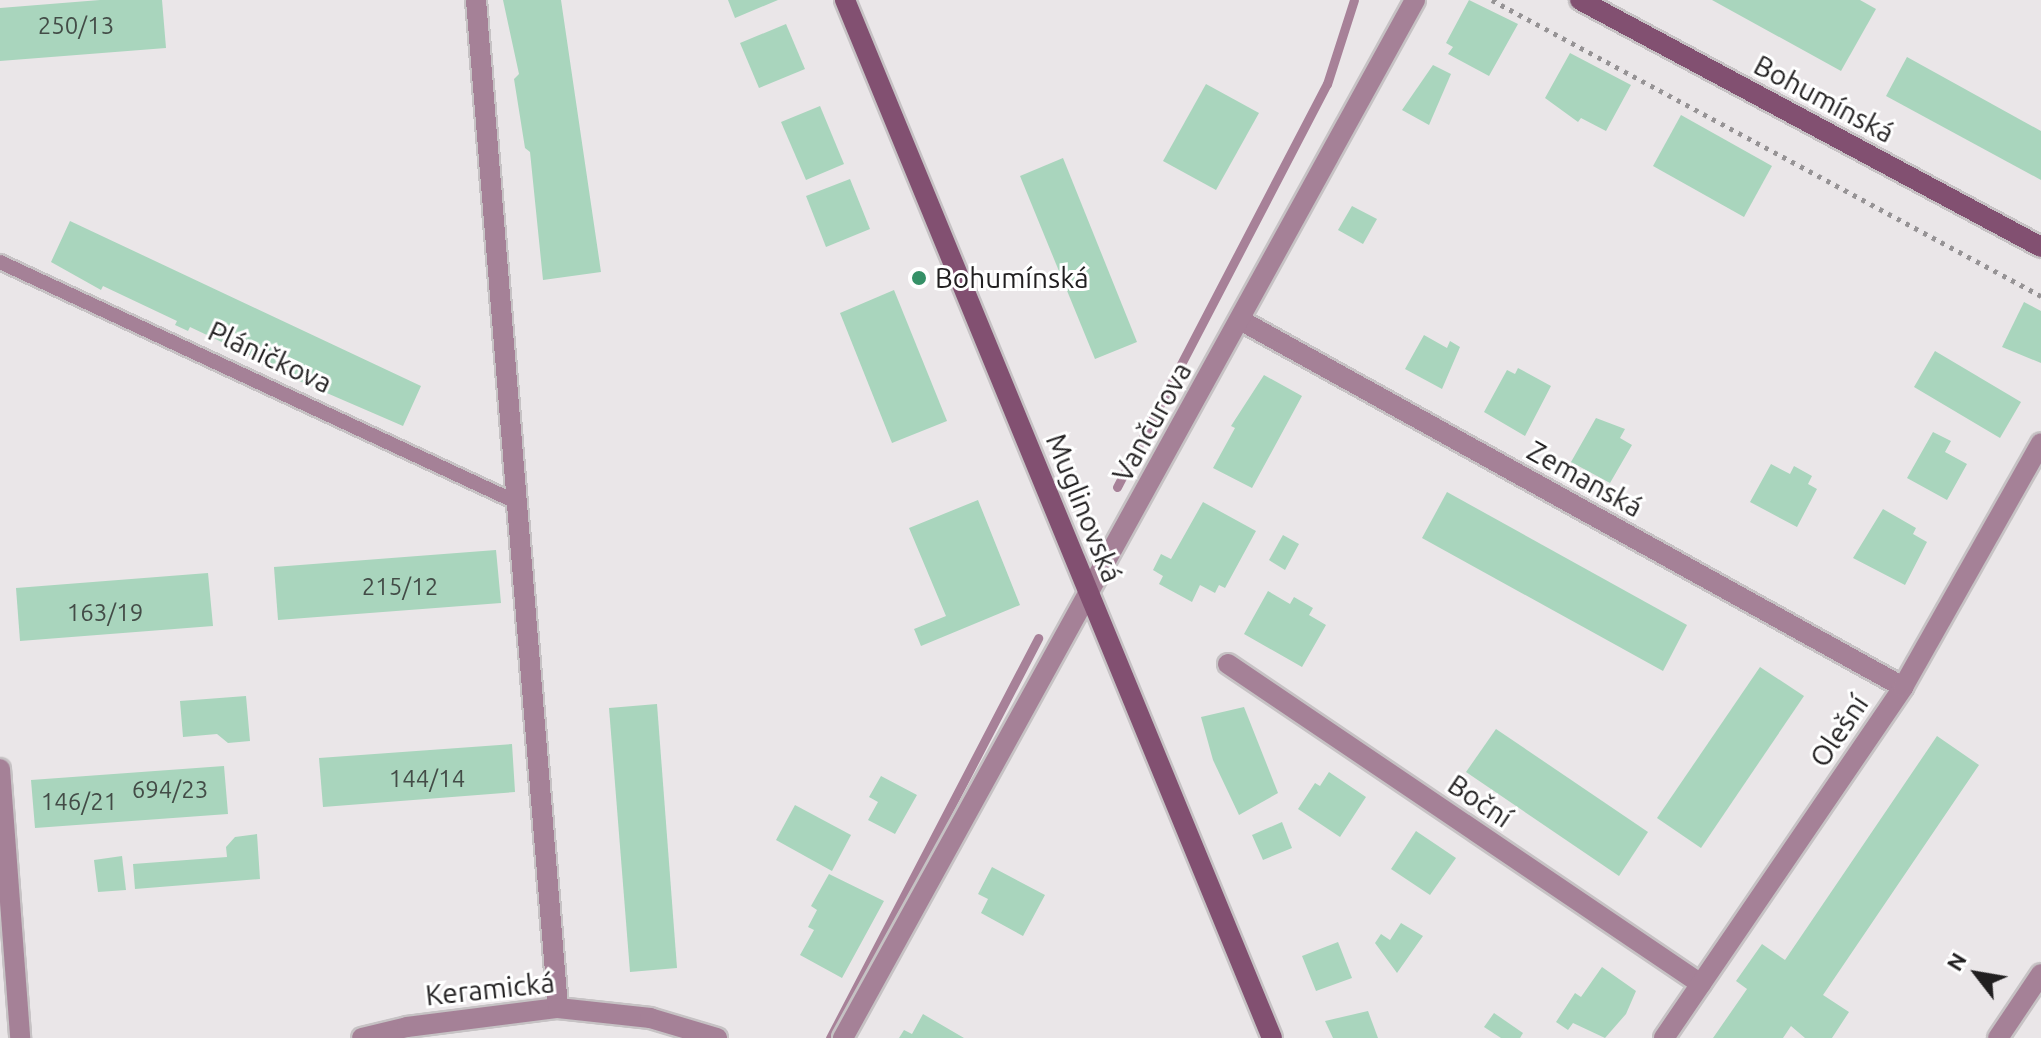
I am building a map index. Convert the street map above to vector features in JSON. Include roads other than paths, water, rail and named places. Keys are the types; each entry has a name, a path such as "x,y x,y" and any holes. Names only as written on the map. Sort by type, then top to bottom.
{"main road":[{"name":"Muglinovská","path":"845,0 1272,1038"},
{"name":"Bohumínská","path":"1580,0 2041,247"}],"street":[{"path":"476,0 558,1008"},
{"name":"Vančurova","path":"843,1038 1415,0"},
{"name":"Zemanská","path":"1240,320 1903,687"},
{"name":"Olešní","path":"1664,1038 1903,687 2041,443"},
{"name":"Boční","path":"1228,664 1701,984"},
{"path":"0,769 20,1038"},
{"path":"1998,1038 2041,974"},
{"name":"Keramická","path":"362,1038 407,1027 558,1008 650,1018 717,1038"}],"lane":[{"name":"Pláničkova","path":"0,262 516,502"}],"waterway":[{"path":"1117,487 1327,84 1354,0"},
{"path":"830,1038 1038,638"}],"place":[{"name":"Bohumínská","path":"919,278"}]}
